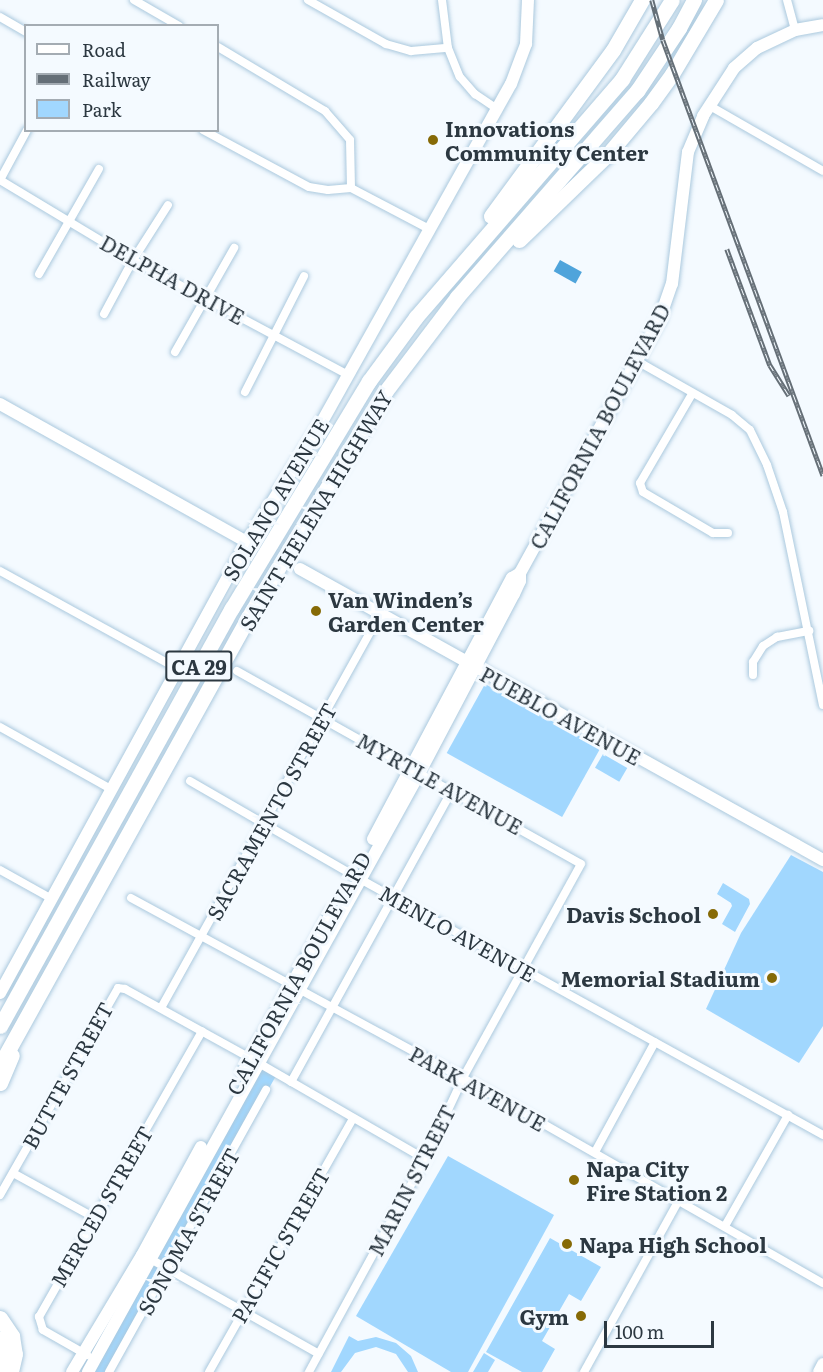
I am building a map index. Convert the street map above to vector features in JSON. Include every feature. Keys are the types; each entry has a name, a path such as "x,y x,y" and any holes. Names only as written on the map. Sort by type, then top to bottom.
{"highway":[{"path":"416,316 613,51 642,0"},
{"name":"SAINT HELENA HIGHWAY","path":"0,1026 232,608 369,381 416,316 603,102 642,51 672,0"},
{"name":"SAINT HELENA HIGHWAY","path":"0,1065 249,616 385,392 457,297 637,91 679,28 694,0"},
{"path":"457,297 586,176 623,137 672,74 716,0"},
{"path":"0,1083 39,994"},
{"path":"0,1318 12,1336 15,1354 11,1372"},
{"path":"0,1339 3,1358 0,1366"}],"street":[{"path":"134,0 176,24"},
{"path":"308,0 322,3 386,44 411,51 448,48"},
{"path":"442,0 448,48 460,78 475,94 496,108"},
{"name":"SOLANO AVENUE","path":"0,993 247,542 308,445 515,74 526,44 528,0"},
{"path":"787,0 795,30"},
{"path":"0,17 24,31"},
{"name":"CALIFORNIA BOULEVARD","path":"88,1372 146,1257 416,770 471,664 514,594 520,581 520,573 660,318 672,284 688,152 696,129 734,68 744,59 772,39 795,30 823,25"},
{"path":"219,48 325,111 338,123 350,140 351,188"},
{"path":"710,105 823,171"},
{"path":"0,180 26,132"},
{"path":"207,132 309,187 328,190 351,188 429,229"},
{"path":"39,274 99,169"},
{"name":"DELPHA DRIVE","path":"0,180 133,260 348,375"},
{"path":"104,314 133,260 168,205"},
{"path":"175,352 234,248"},
{"path":"244,392 304,276"},
{"path":"637,362 732,415 750,430 783,512 823,705"},
{"path":"692,394 640,483 643,492 713,533 728,533"},
{"path":"0,404 247,542"},
{"name":"PUEBLO AVENUE","path":"300,569 822,857"},
{"path":"0,571 178,669"},
{"name":"SACRAMENTO STREET","path":"161,1008 380,614"},
{"path":"753,675 753,662 763,646 777,637 808,631"},
{"name":"MYRTLE AVENUE","path":"237,671 579,861"},
{"path":"0,727 111,789"},
{"name":"MENLO AVENUE","path":"190,781 356,877 823,1134"},
{"path":"291,1082 452,790"},
{"name":"MARIN STREET","path":"309,1372 424,1159 463,1078 581,867 579,861"},
{"path":"0,870 52,899"},
{"name":"PARK AVENUE","path":"131,898 463,1078 823,1282"},
{"name":"BUTTE STREET","path":"0,1195 118,988 161,1008"},
{"path":"161,1008 424,1159"},
{"name":"MERCED STREET","path":"95,1359 43,1330 39,1317 93,1217 202,1031"},
{"path":"595,1152 655,1042"},
{"name":"SONOMA STREET","path":"109,1372 266,1090"},
{"path":"725,1226 788,1115"},
{"name":"PACIFIC STREET","path":"208,1372 353,1118"},
{"path":"13,1173 93,1217"},
{"path":"585,1372 679,1200"},
{"path":"146,1257 319,1354"},
{"name":"CALIFORNIA BOULEVARD","path":"72,1372 146,1257"},
{"path":"819,1372 823,1364"}],"green space":[{"path":"485,684 600,748 562,817 447,753"},
{"path":"603,754 627,768 619,782 595,768"},
{"name":"Memorial Stadium","path":"791,855 823,872 823,1026 799,1063 706,1009 741,933"},
{"path":"723,883 749,899 750,904 735,932 722,924 732,906 717,894"},
{"path":"257,1062 277,1074 109,1372 88,1372"},
{"path":"448,1156 554,1215 468,1372 451,1372 356,1316"},
{"path":"550,1238 601,1267 581,1301 569,1294 542,1341 555,1349 542,1372 522,1372 486,1352"},
{"path":"349,1336 358,1341 376,1337 396,1343 411,1356 418,1372 408,1372 396,1354 376,1347 355,1353 341,1372 331,1372"},
{"path":"484,1353 495,1360 488,1372 473,1372"}],"shaded area":[{"path":"560,260 582,272 576,283 554,271"}],"railway":[{"path":"652,0 663,40 823,476"},
{"path":"727,249 770,365 789,396"}],"place":[{"name":"Innovations Community Center","path":"433,140"},
{"name":"Van Winden’s Garden Center","path":"316,611"},
{"name":"Davis School","path":"713,914"},
{"name":"Memorial Stadium","path":"772,978"},
{"name":"Napa City Fire Station 2","path":"574,1180"},
{"name":"Napa High School","path":"567,1244"},
{"name":"Gym","path":"581,1316"}]}
